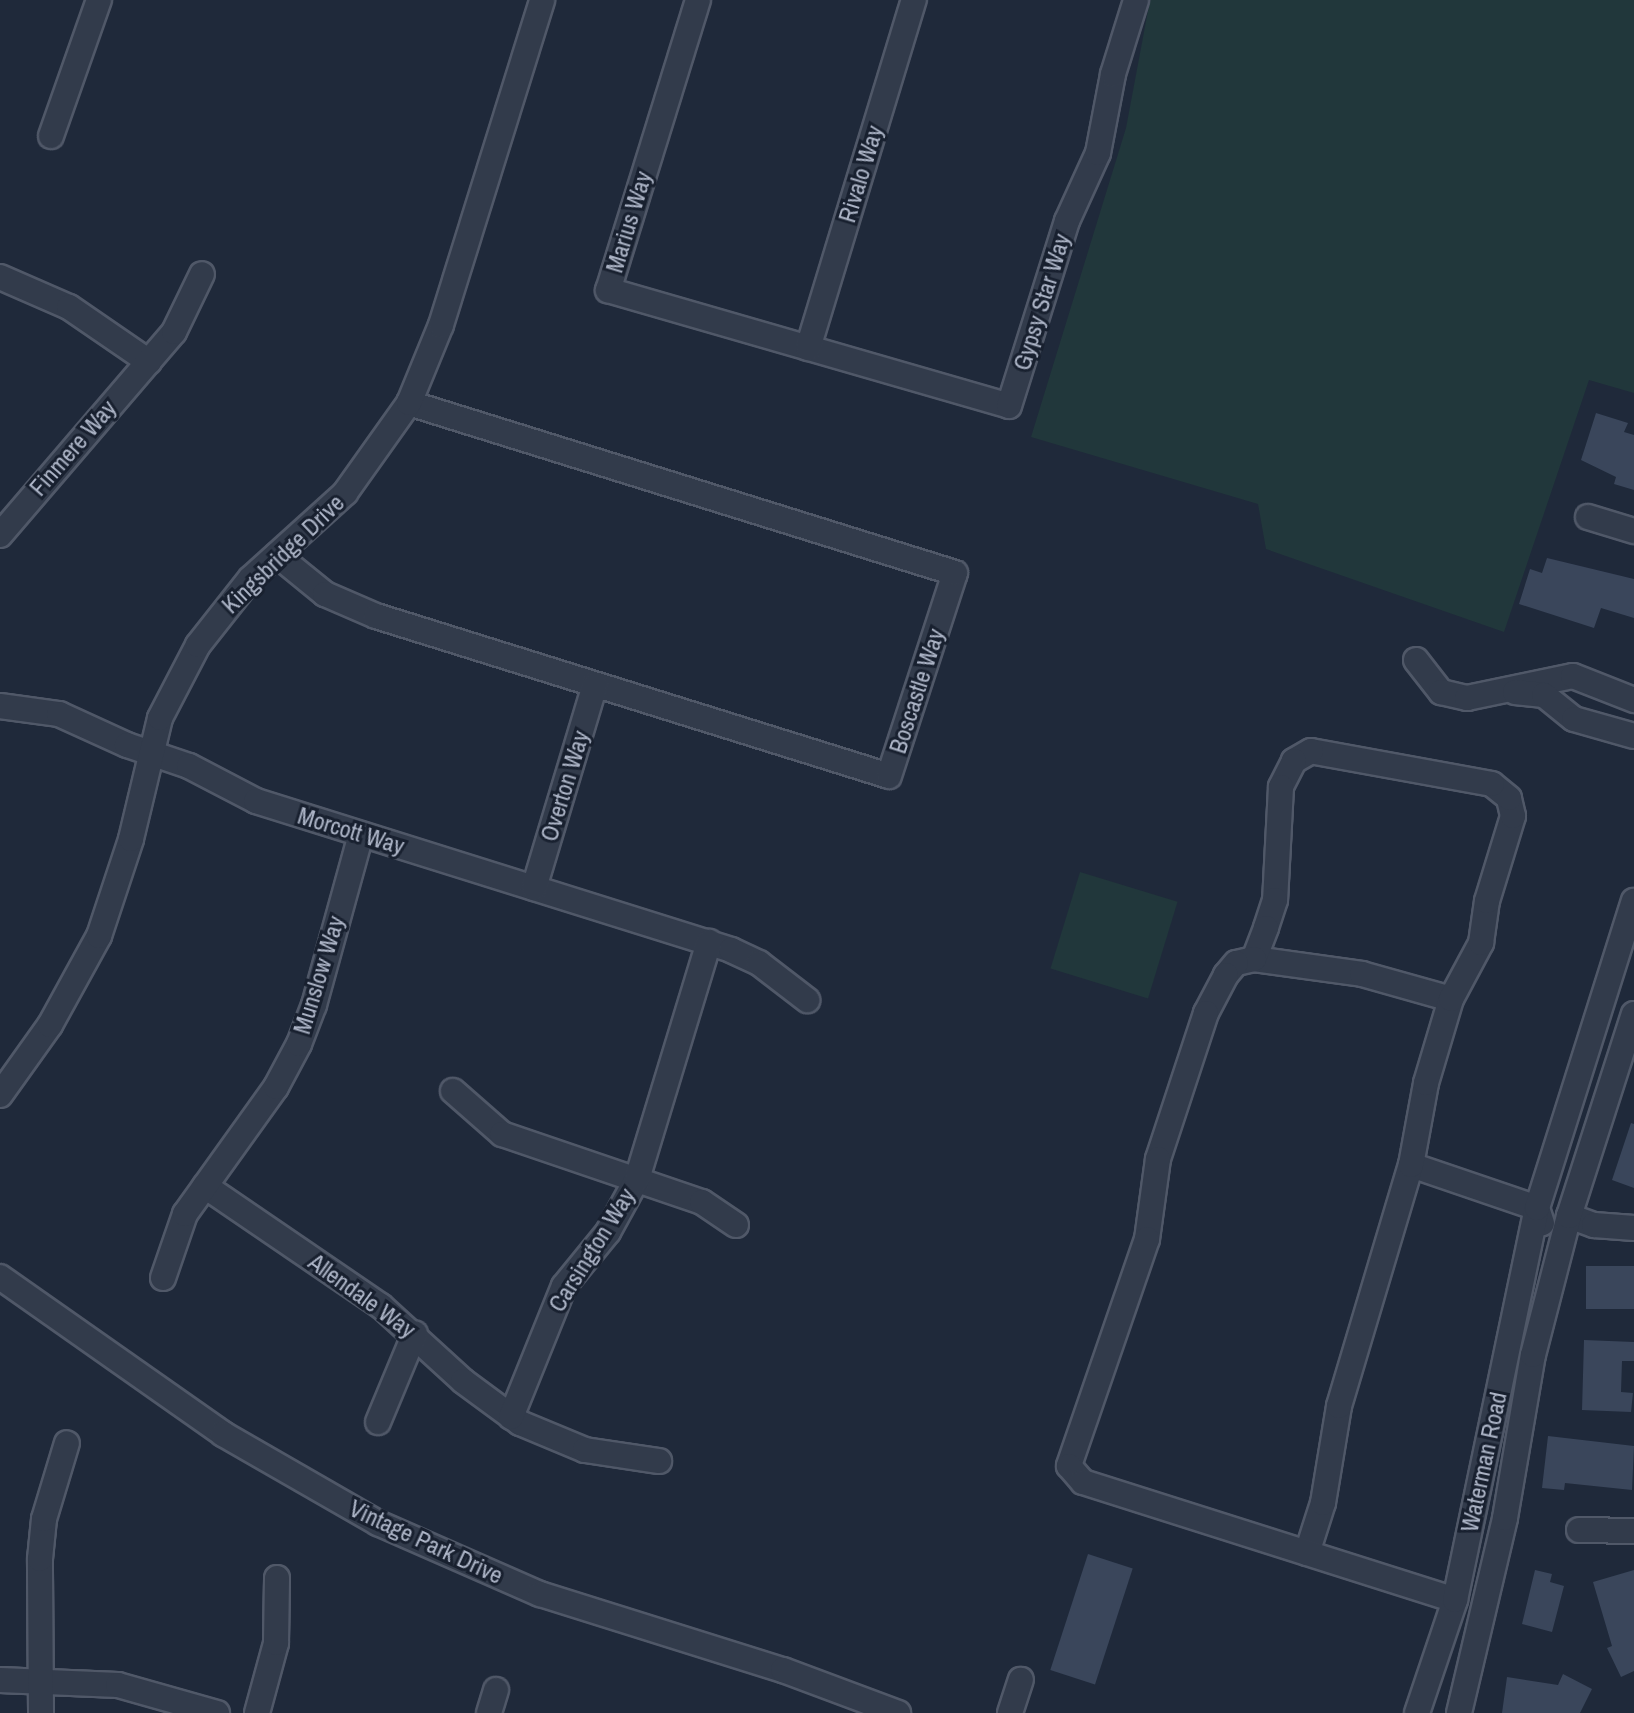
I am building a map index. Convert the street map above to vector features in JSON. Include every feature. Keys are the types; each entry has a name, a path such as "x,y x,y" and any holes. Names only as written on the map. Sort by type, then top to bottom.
{"street":[{"path":"51,136 99,0"},
{"name":"Kingsbridge Drive","path":"0,1095 50,1025 99,936 131,839 149,752 198,645 222,611 345,493 409,403 441,325 542,0"},
{"name":"Marius Way","path":"698,0 608,290 808,348"},
{"name":"Rivalo Way","path":"808,348 914,0"},
{"name":"Gypsy Star Way","path":"808,348 1009,406 1067,221 1098,153 1113,74 1136,0"},
{"name":"Finmere Way","path":"4,522 149,362 188,309 202,274"},
{"path":"0,277 69,307 149,362"},
{"name":"Boscastle Way","path":"277,555 325,594 355,609 889,776 955,573 409,403"},
{"path":"1588,517 1634,531"},
{"path":"1416,660 1441,692 1467,698 1505,691 1535,680 1573,676 1634,700"},
{"name":"Overton Way","path":"534,888 595,685"},
{"path":"1505,691 1544,695 1574,719 1634,736"},
{"name":"Morcott Way","path":"0,706 59,714 189,766 256,801 709,942 759,963 807,1000"},
{"path":"1254,959 1275,900 1281,787 1304,753 1492,784 1509,798 1513,816 1487,901 1481,943 1451,999 1426,1083 1411,1165 1339,1406 1323,1503 1307,1553"},
{"name":"Munslow Way","path":"163,1278 176,1232 276,1087 299,1044 314,1005 361,834"},
{"name":"Waterman Road","path":"1417,1713 1455,1600 1537,1208 1634,901"},
{"name":"Carsington Way","path":"511,1417 564,1286 608,1232 637,1179 709,942"},
{"path":"1451,999 1362,974 1254,959 1236,963 1226,975 1206,1013 1158,1159 1147,1239 1097,1370 1069,1466 1083,1482 1455,1600"},
{"name":"Waterman Road","path":"1459,1713 1525,1416 1533,1355 1569,1216 1634,1014"},
{"path":"453,1091 502,1134 702,1202 736,1225"},
{"path":"1411,1165 1537,1208"},
{"name":"Allendale Way","path":"205,1186 415,1333 463,1381 511,1417 585,1450 659,1461"},
{"name":"Waterman Road","path":"1525,1416 1514,1387 1546,1235 1537,1208"},
{"path":"1569,1216 1594,1225 1634,1228"},
{"name":"Vintage Park Drive","path":"0,1277 223,1434 378,1523 540,1594 864,1707 894,1712"},
{"path":"378,1422 415,1333"},
{"path":"41,1713 40,1559 44,1519 67,1443"},
{"path":"1579,1530 1634,1531"},
{"path":"257,1713 276,1643 277,1578"},
{"path":"0,1680 41,1679 118,1685 217,1713"},
{"path":"1010,1713 1021,1680"}],"green space":[{"path":"1150,0 1634,0 1634,393 1589,380 1504,632 1266,549 1258,504 1031,437 1126,128"},
{"path":"1080,872 1178,902 1148,998 1050,969"}],"building":[{"path":"1596,413 1628,423 1624,432 1634,435 1634,490 1614,484 1616,477 1581,460"},
{"path":"1547,558 1634,579 1634,618 1601,608 1594,628 1519,604 1530,569 1542,573"},
{"path":"1631,1123 1634,1124 1634,1188 1612,1180"},
{"path":"1586,1266 1634,1266 1634,1309 1586,1309"},
{"path":"1584,1340 1634,1342 1634,1361 1622,1361 1621,1392 1633,1393 1631,1412 1582,1410"},
{"path":"1548,1436 1634,1446 1632,1490 1565,1483 1564,1490 1542,1488"},
{"path":"1088,1554 1133,1569 1095,1685 1050,1670"},
{"path":"1535,1570 1552,1574 1550,1582 1564,1586 1552,1632 1522,1624"},
{"path":"1634,1570 1634,1671 1621,1677 1607,1648 1612,1646 1593,1582"},
{"path":"1563,1674 1592,1689 1580,1713 1502,1713 1507,1677 1558,1685"}]}
